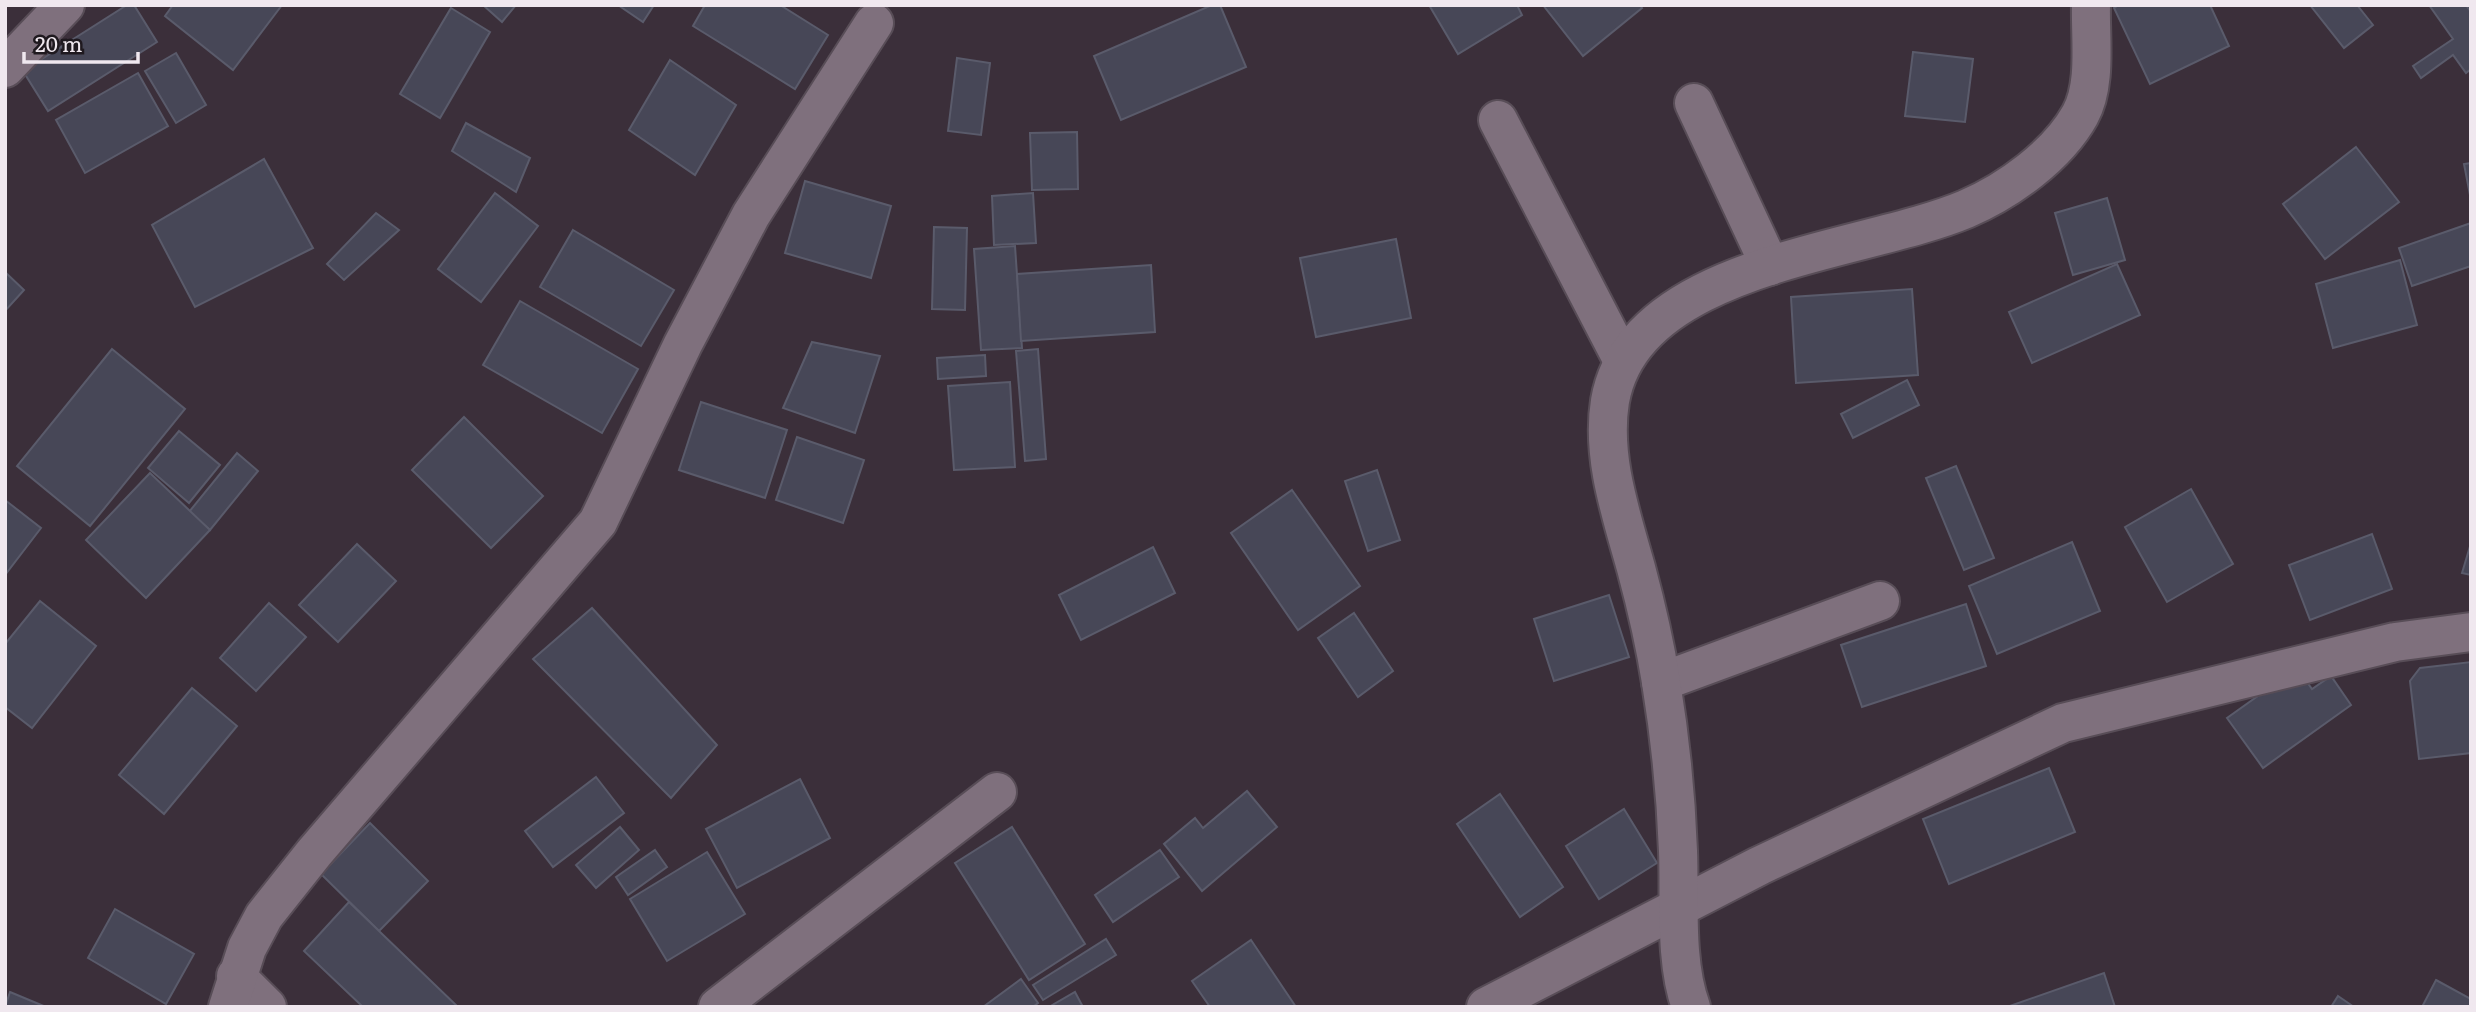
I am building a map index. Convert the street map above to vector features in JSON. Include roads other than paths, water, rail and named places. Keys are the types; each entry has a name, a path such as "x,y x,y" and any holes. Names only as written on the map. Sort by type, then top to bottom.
{"street":[{"path":"5,68 65,5"},
{"path":"1691,1007 1686,993 1678,908 1678,849 1661,682 1640,583 1614,491 1609,445 1610,401 1623,361 1643,337 1717,284 1965,209 2015,182 2056,145 2081,113 2090,76 2091,5"},
{"path":"267,1007 232,991 264,916 314,853 598,522 683,344 751,215 874,23"},
{"path":"1694,103 1770,266"},
{"path":"1498,120 1623,361"},
{"path":"1661,682 1880,601"},
{"path":"1486,1007 1759,866 2063,723 2395,642 2471,632"},
{"path":"718,1007 997,792"}]}
